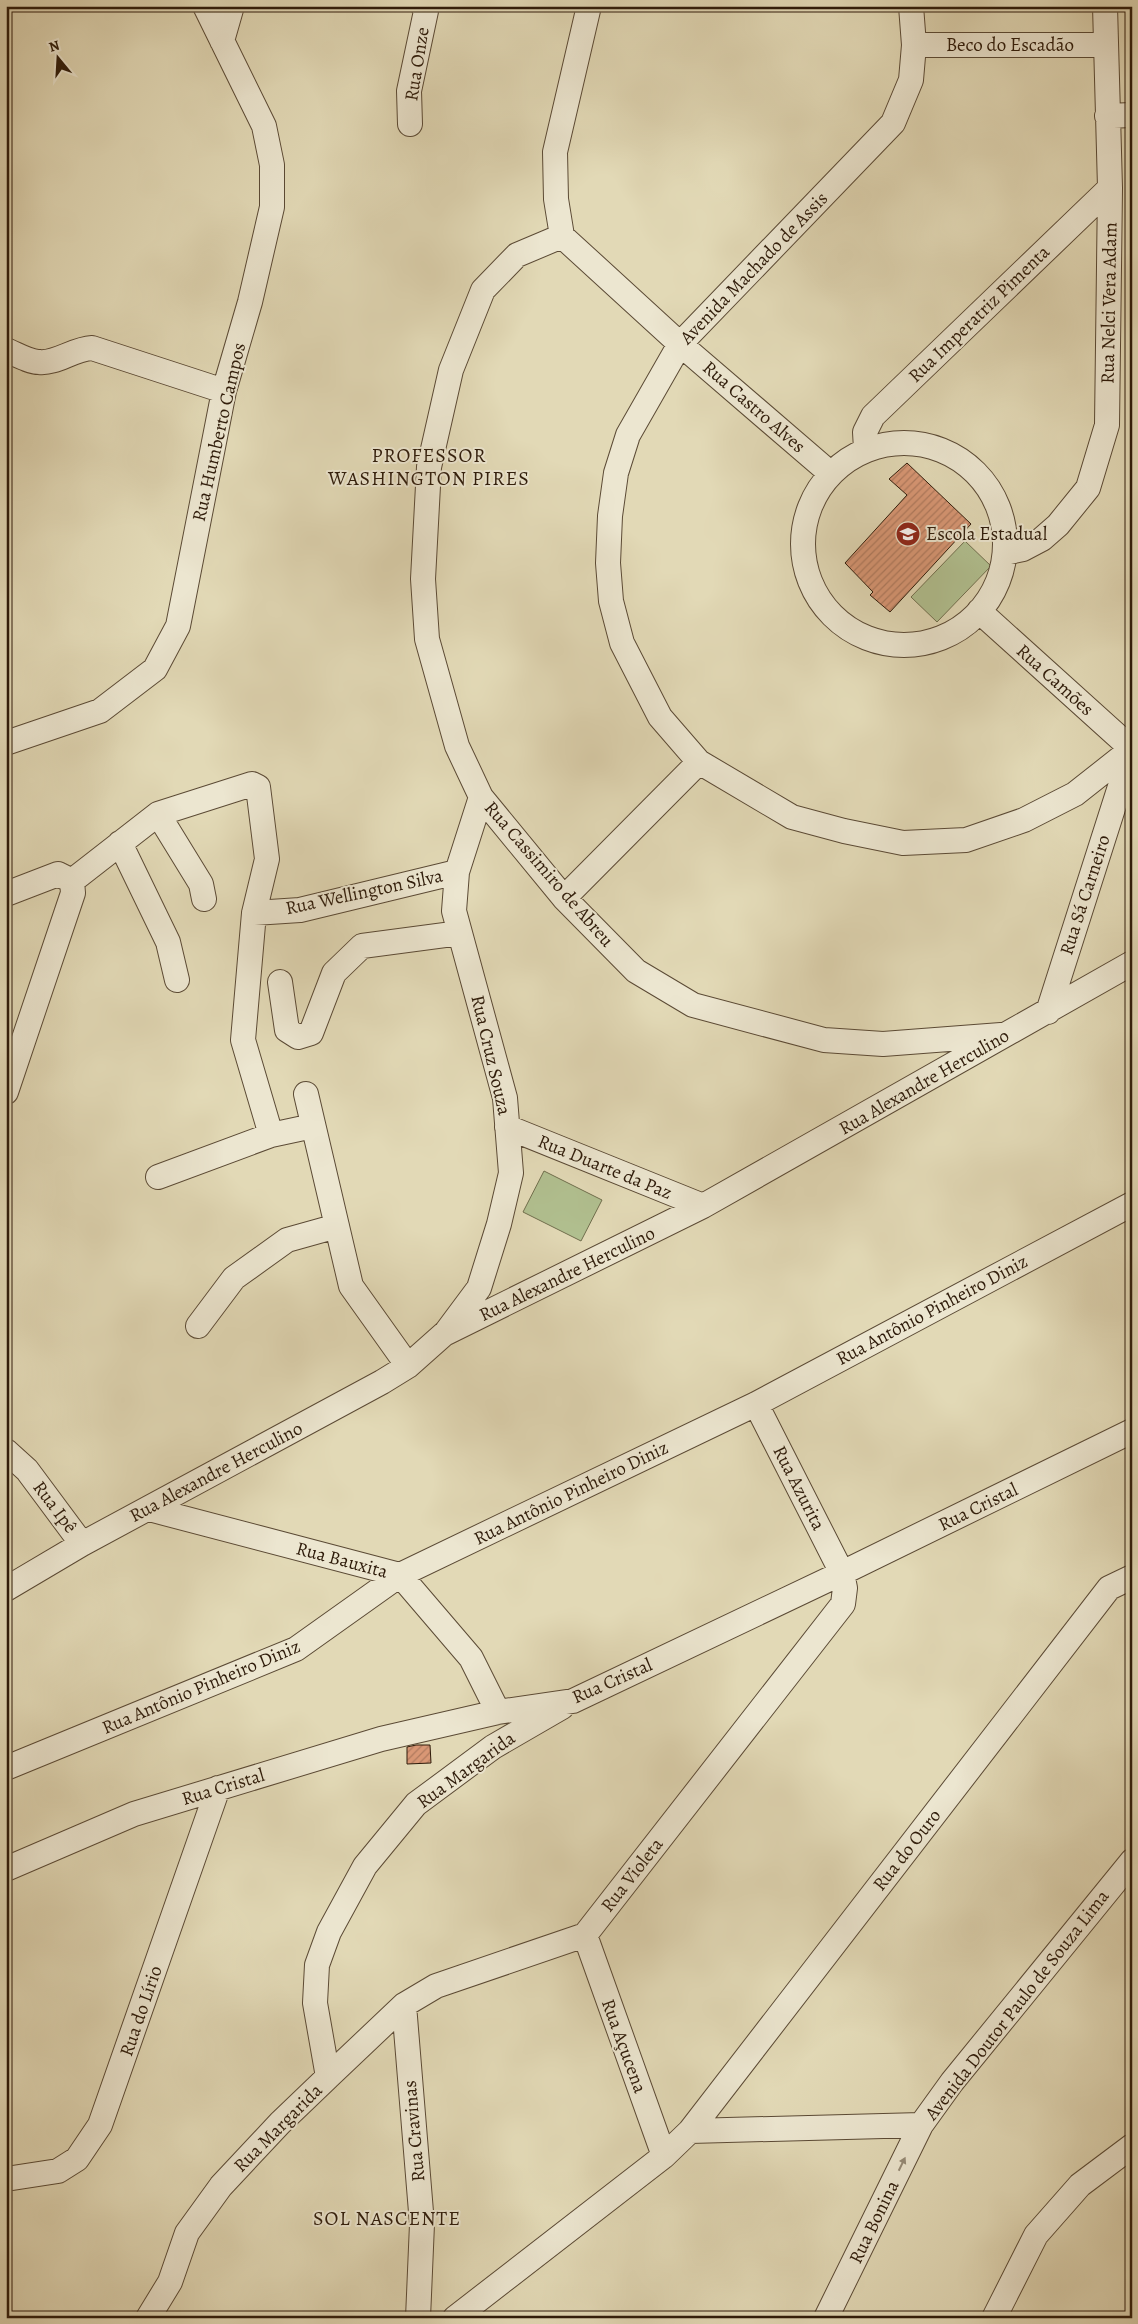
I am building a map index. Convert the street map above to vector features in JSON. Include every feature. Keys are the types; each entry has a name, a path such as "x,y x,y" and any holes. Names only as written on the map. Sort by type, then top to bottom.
{"street":[{"name":"Rua Humberto Campos","path":"6,743 100,712 155,669 178,626 224,391 250,302 272,207 272,165 264,126 205,6"},
{"path":"222,42 232,6"},
{"name":"Rua Onze","path":"410,124 409,91 426,11 422,6"},
{"path":"562,236 556,199 555,152 589,6"},
{"name":"Avenida Machado de Assis","path":"911,6 914,45 911,80 893,123 680,344 628,435 616,473 610,516 608,563 611,601 622,642 660,717 699,762 792,817 844,831 903,843 966,840 1024,820 1075,794 1132,749"},
{"name":"Rua Nelci Vera Adam","path":"1005,553 1024,549 1042,539 1058,525 1088,488 1107,425 1110,188 1105,6"},
{"name":"Beco do Escadão","path":"914,45 1106,45"},
{"path":"1107,116 1132,116"},
{"name":"Rua Imperatriz Pimenta","path":"866,449 865,432 872,416 1110,188"},
{"name":"Rua Castro Alves","path":"562,236 680,344 830,473"},
{"name":"Rua Cassimiro de Abreu","path":"562,236 517,255 483,290 451,370 429,467 423,579 427,639 457,746 481,797 564,898 636,971 693,1005 824,1040 883,1044 1008,1034"},
{"path":"6,350 37,362 48,362 78,349 92,348 224,391"},
{"path":"900,442 934,447 965,462 989,487 1002,519 1005,553 997,584 980,611 957,630 930,642 900,645 872,640 845,627 824,607 809,582 802,554 804,524 813,497 830,473 847,459 866,449 900,442"},
{"name":"Rua Camões","path":"980,611 1132,749"},
{"name":"Rua Sá Carneiro","path":"1048,1012 1132,749"},
{"path":"564,898 699,762"},
{"name":"Rua Wellington Silva","path":"72,880 158,814 245,785 258,787 267,859 254,913 300,910 457,872"},
{"name":"Rua Cruz Souza","path":"444,1334 479,1288 499,1224 511,1173 505,1098 454,911 457,872 481,797"},
{"path":"158,814 202,884 204,899"},
{"path":"120,843 168,942 177,980"},
{"path":"6,894 58,874 72,880 73,893 6,1092"},
{"path":"254,913 243,1040 271,1136"},
{"path":"280,982 287,1030 298,1038 311,1033 334,973 362,946 460,933"},
{"name":"Rua Alexandre Herculino","path":"6,1589 82,1544 408,1366 444,1334 703,1206 1132,963"},
{"path":"306,1094 351,1286 408,1366"},
{"path":"158,1177 271,1136 313,1126"},
{"name":"Rua Duarte da Paz","path":"507,1126 703,1206"},
{"name":"Rua Antônio Pinheiro Diniz","path":"6,1768 296,1649 400,1575 756,1404 1132,1204"},
{"path":"198,1326 234,1278 287,1240 337,1226"},
{"name":"Rua Azurita","path":"756,1404 842,1573"},
{"name":"Rua Cristal","path":"6,1869 134,1814 381,1739 498,1712 573,1701 842,1573 1132,1431"},
{"name":"Rua Ipê","path":"6,1451 28,1470 82,1544"},
{"name":"Rua Bauxita","path":"149,1509 400,1575 471,1658 498,1712"},
{"name":"Rua Violeta","path":"585,1935 843,1604 846,1588 842,1573"},
{"name":"Rua do Ouro","path":"690,2131 1110,1588 1132,1577"},
{"name":"Rua Margarida","path":"148,2318 170,2282 187,2233 220,2186 280,2123 328,2077 315,2003 317,1965 329,1932 365,1866 416,1804 493,1747 573,1701"},
{"name":"Rua do Lírio","path":"6,2179 58,2171 77,2159 100,2126 218,1788"},
{"name":"Avenida Doutor Paulo de Souza Lima","path":"921,2125 958,2075 1132,1860"},
{"path":"328,2077 404,2005 436,1986 585,1935"},
{"name":"Rua Açucena","path":"585,1935 664,2156"},
{"name":"Rua Cravinas","path":"404,2005 422,2224 418,2318"},
{"path":"455,2318 664,2156 690,2131 921,2125"},
{"name":"Rua Bonina","path":"826,2318 921,2125"},
{"path":"994,2318 1036,2235 1080,2185 1132,2146"}],"green space":[{"path":"965,541 991,566 937,622 911,597"},
{"path":"544,1171 602,1200 581,1241 523,1212"}],"building":[{"path":"907,463 971,524 890,612 870,595 873,592 845,563 907,495 889,479"},
{"path":"430,1745 431,1763 407,1764 407,1747"}],"place":[{"name":"Escola Estadual","path":"908,534"}],"district":[{"name":"PROFESSOR WASHINGTON PIRES","path":"429,466"},
{"name":"SOL NASCENTE","path":"387,2218"}]}
